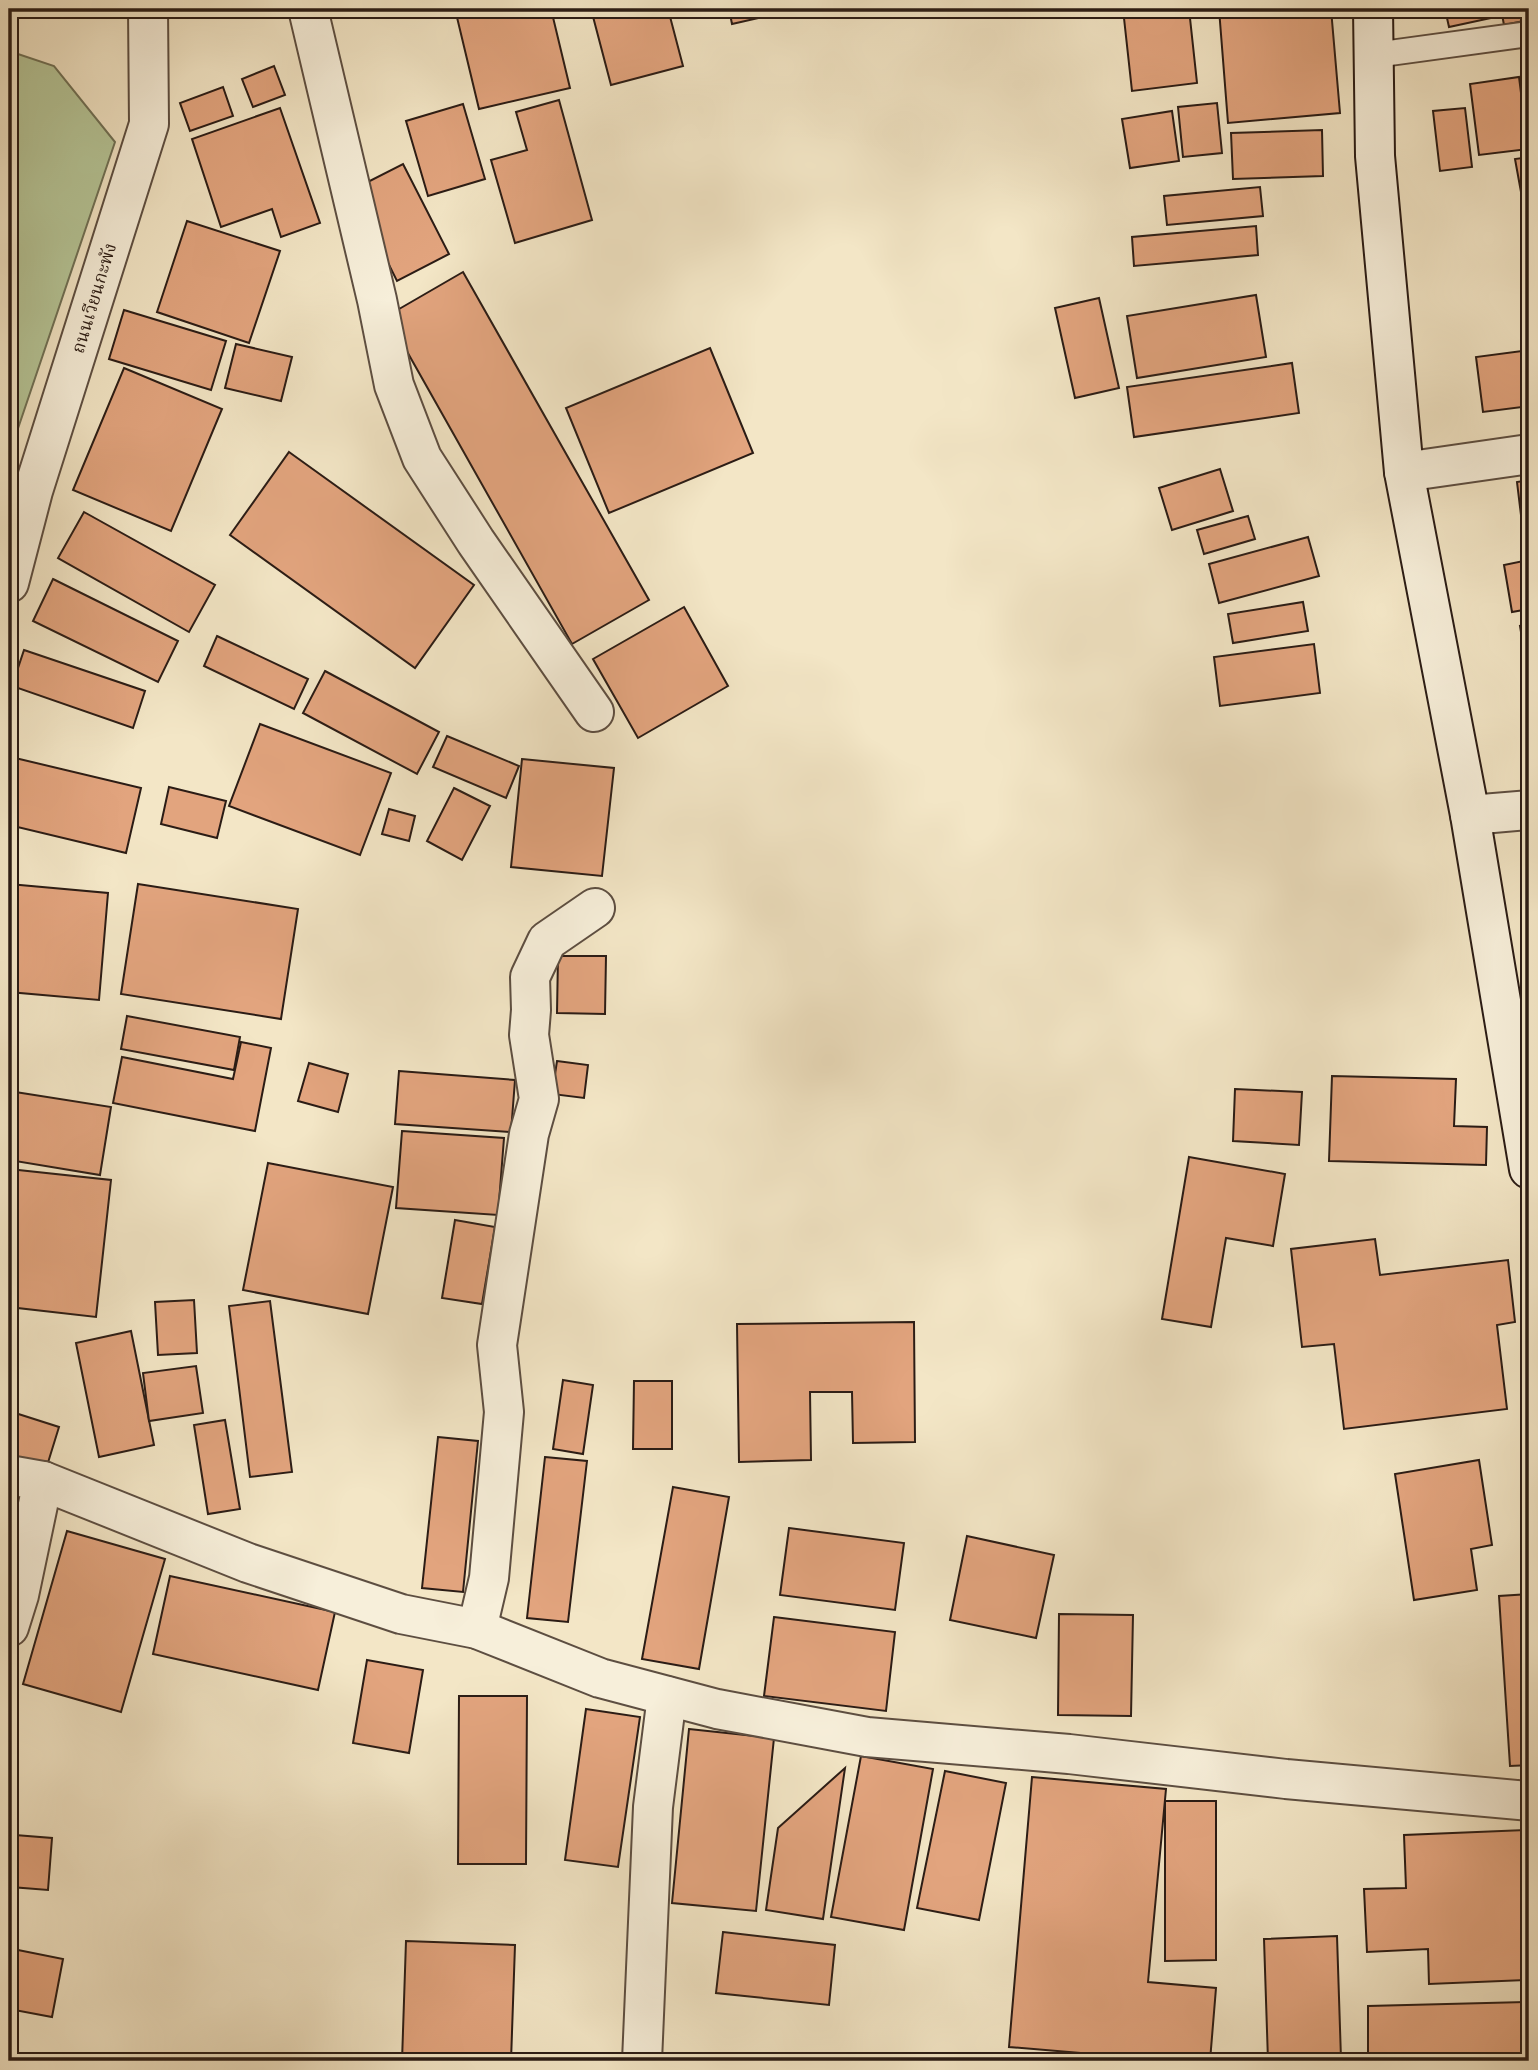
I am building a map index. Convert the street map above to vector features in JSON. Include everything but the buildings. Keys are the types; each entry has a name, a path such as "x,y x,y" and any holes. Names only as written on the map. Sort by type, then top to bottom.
{"street":[{"name":"ถนนเวียนกะพัง","path":"9,583 33,491 149,124 148,9"},
{"path":"308,9 377,300 394,385 422,458 476,542 594,712"},
{"path":"1373,9 1375,156 1404,472 1470,815 1529,1169"},
{"path":"1404,472 1529,454"},
{"path":"1470,815 1529,810"},
{"path":"477,1629 489,1577 504,1412 498,1345 529,1134 539,1099 529,1035 530,976 547,941 595,908"},
{"path":"9,1626 19,1595 26,1478 248,1563 401,1614 477,1629 600,1678 717,1709 867,1737 1069,1754 1286,1779 1529,1801"},
{"path":"642,2061 653,1807 667,1696"}],"lane":[{"path":"1375,55 1529,34"}],"green space":[{"path":"9,51 54,66 115,142 9,455"}]}
